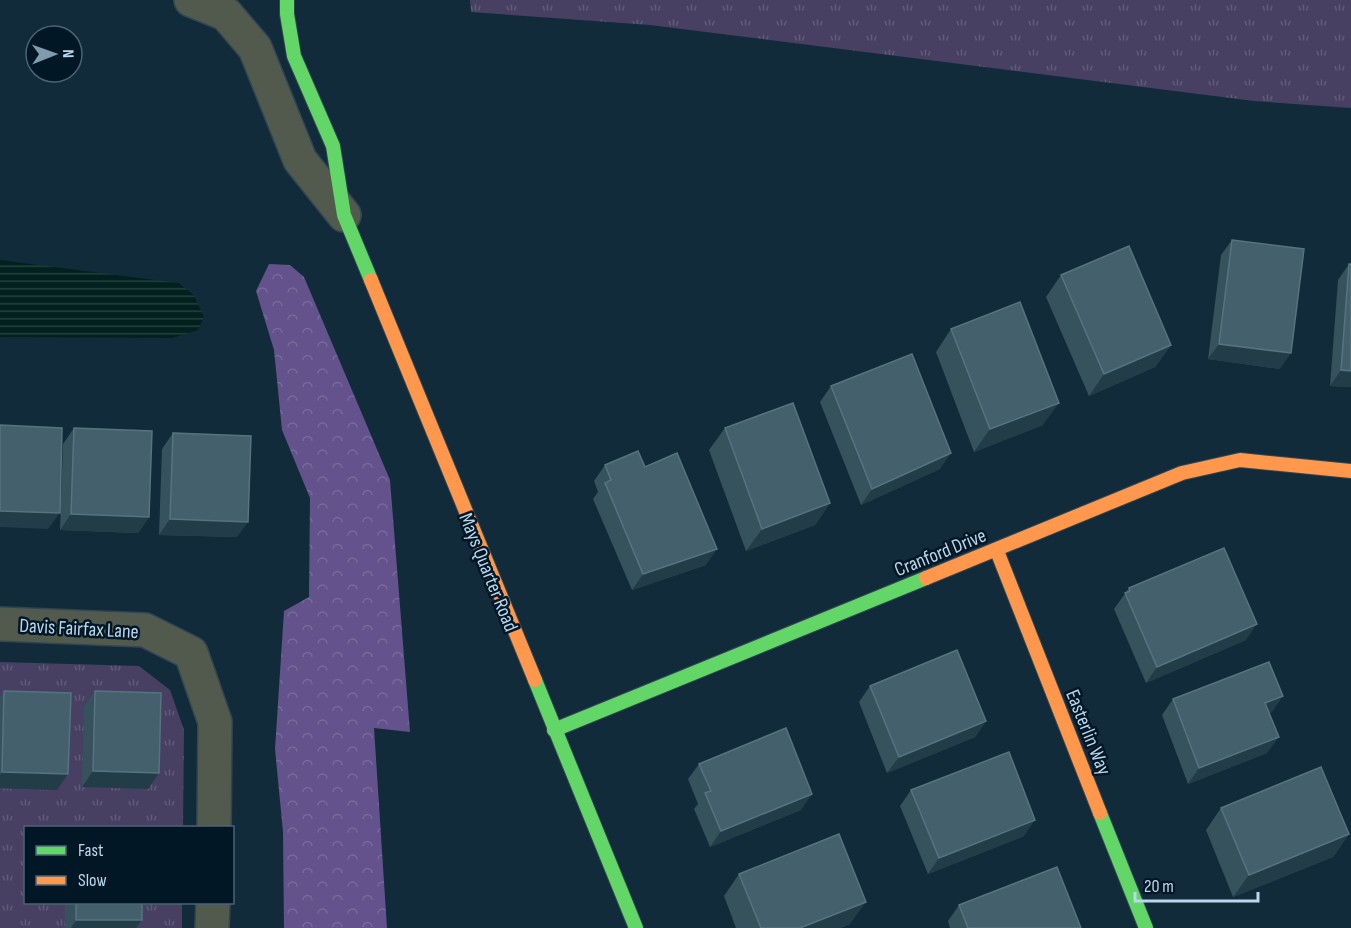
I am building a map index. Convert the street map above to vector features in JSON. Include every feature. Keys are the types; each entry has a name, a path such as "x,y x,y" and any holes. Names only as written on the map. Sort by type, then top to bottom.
{"street":[{"name":"Mays Quarter Road","path":"191,0 226,15 255,48 300,160 344,216"},
{"name":"Mays Quarter Road","path":"287,0 294,56 333,146 344,216 636,928"},
{"name":"Cranford Drive","path":"554,730 1182,473 1240,460 1351,471"},
{"name":"Easterlin Way","path":"997,550 1146,928"},
{"name":"Davis Fairfax Lane","path":"0,624 145,630 191,653 215,722 214,826"},
{"path":"212,928 213,904"}],"green space":[{"path":"470,0 1351,0 1351,108 1254,101 650,25 471,12"},
{"path":"269,264 290,265 304,277 390,480 410,732 374,728 387,928 284,928 283,832 275,749 284,611 309,597 310,498 282,430 274,350 256,291"},
{"path":"0,662 139,666 170,690 184,730 183,826 24,826 24,904 65,904 65,928 0,928 0,788 57,790 0,707"},
{"path":"131,904 182,904 182,928 131,928"}],"shaded area":[{"path":"0,260 179,283 194,295 204,317 198,330 173,338 0,337"}],"building":[{"path":"1232,240 1304,249 1291,353 1219,344"},
{"path":"1129,246 1171,345 1104,374 1061,275"},
{"path":"1349,264 1351,264 1351,371 1341,370"},
{"path":"1020,302 1059,403 990,429 951,329"},
{"path":"912,354 951,453 872,489 831,386"},
{"path":"793,403 830,503 762,529 725,428"},
{"path":"0,425 62,428 60,513 0,511"},
{"path":"74,428 152,431 149,517 71,514"},
{"path":"173,433 251,436 248,522 170,519"},
{"path":"638,451 645,467 677,453 717,549 643,574 605,483 611,480 605,465"},
{"path":"1224,548 1257,624 1157,667 1125,593 1130,591 1129,588"},
{"path":"957,650 986,721 899,757 870,686"},
{"path":"1269,662 1283,696 1265,703 1279,737 1199,768 1173,699"},
{"path":"4,691 71,693 68,774 2,772"},
{"path":"95,691 161,693 159,773 93,771"},
{"path":"786,728 812,794 721,831 705,793 711,791 699,764"},
{"path":"1009,752 1035,820 939,858 911,790"},
{"path":"1321,767 1349,834 1249,875 1221,808"},
{"path":"839,834 866,902 800,928 761,928 739,874"},
{"path":"1057,867 1081,928 968,928 959,905"},
{"path":"76,904 142,904 142,920 76,920"}],"traffic: fast":[{"path":"287,0 294,56 333,146 344,215 371,280"},
{"path":"554,730 926,578"},
{"path":"535,680 636,928"},
{"path":"1100,813 1146,928"}],"traffic: slow":[{"path":"371,280 535,680"},
{"path":"926,578 1182,473 1240,460 1351,471"},
{"path":"997,551 1100,813"}]}
